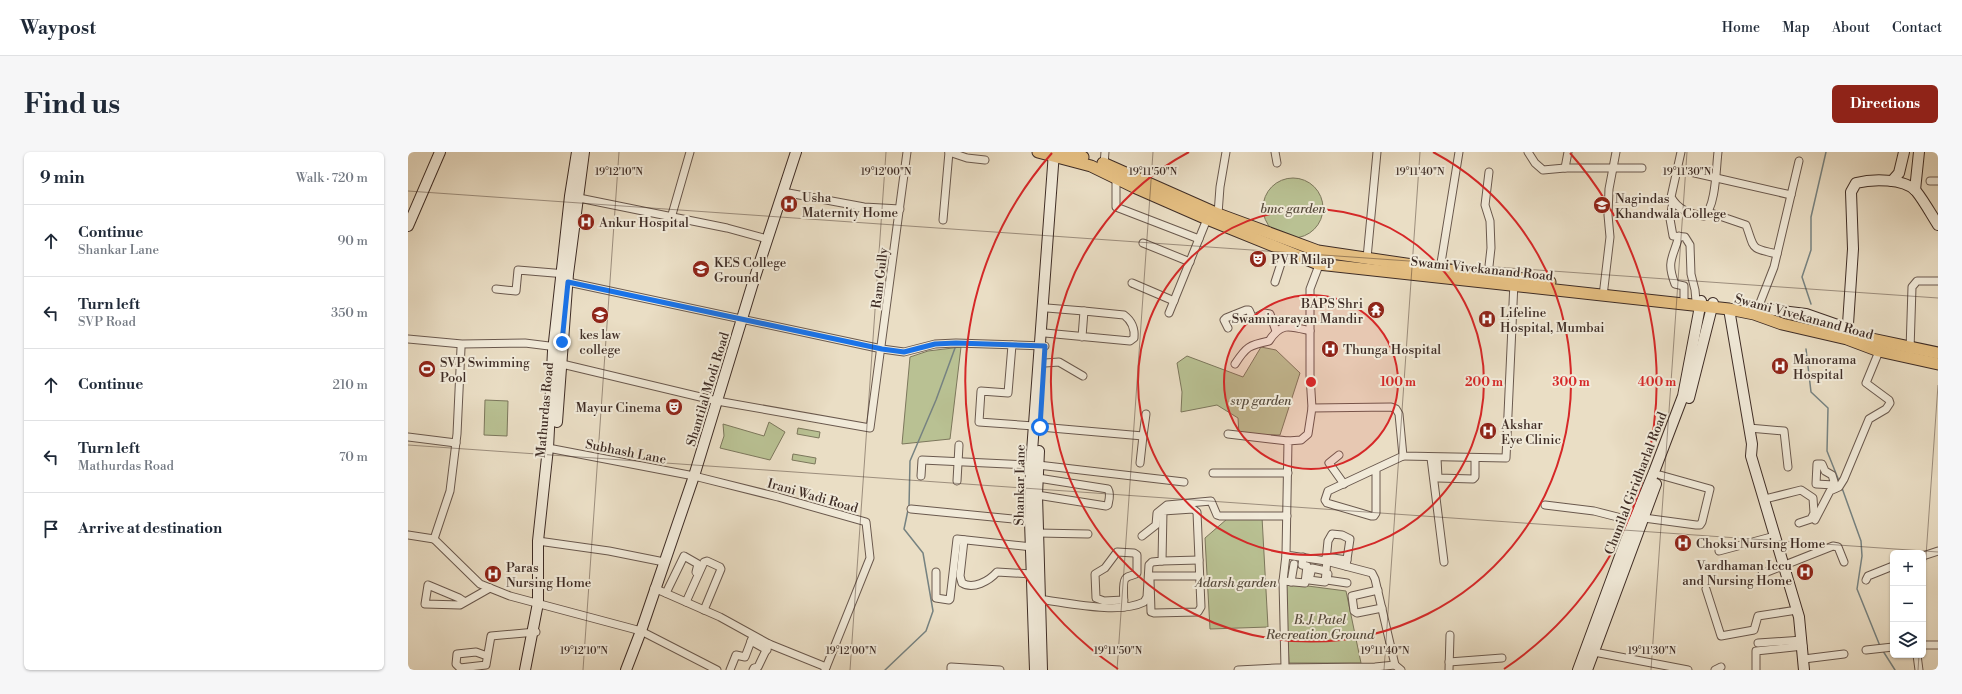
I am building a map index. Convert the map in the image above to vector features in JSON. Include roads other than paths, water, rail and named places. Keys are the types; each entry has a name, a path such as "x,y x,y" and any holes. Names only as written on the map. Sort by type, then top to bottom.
{"main road":[{"name":"Swami Vivekanand Road","path":"1038,152 1085,155 1218,214 1324,252 1440,270 1488,275 1514,282"},
{"name":"Swami Vivekanand Road","path":"1058,154 1091,166 1207,219 1318,264 1514,282 1571,290 1684,300 1754,314 1782,324 1847,334"},
{"name":"Swami Vivekanand Road","path":"1604,293 1704,304 1758,308 1847,334 1881,346 1909,352 1938,353"},
{"name":"Swami Vivekanand Road","path":"1909,352 1938,364"}],"street":[{"path":"408,210 434,152"},
{"path":"408,226 440,152"},
{"path":"577,152 574,196 671,218 727,228 767,239"},
{"name":"Mathurdas Road","path":"535,632 540,603 541,541 562,364 558,349 574,196 584,152"},
{"path":"671,218 690,152"},
{"name":"Shantilal Modi Road","path":"626,670 641,631 654,588 694,476 767,239 796,152"},
{"name":"Ram Gully","path":"717,401 870,428 882,349 907,152"},
{"path":"943,220 949,152 967,158 985,160"},
{"path":"1104,164 1105,152"},
{"path":"1218,214 1220,187 1226,152"},
{"path":"1275,152 1278,163"},
{"path":"1367,258 1377,152"},
{"path":"1440,270 1459,152"},
{"path":"1528,152 1535,163 1543,170 1614,167 1642,168"},
{"path":"1565,168 1568,152"},
{"path":"1604,293 1610,237 1608,215 1609,189 1616,152"},
{"path":"1681,152 1671,197 1675,205 1692,214 1704,216 1708,212 1712,203 1718,152"},
{"path":"1892,181 1899,173 1904,152"},
{"path":"1915,190 1919,152"},
{"name":"Shankar Lane","path":"1037,427 1045,364 1042,346 1046,333 1058,154"},
{"name":"Shankar Lane","path":"1035,670 1038,533 1034,521 1034,465 1058,154"},
{"path":"1758,308 1774,267 1799,161"},
{"path":"1677,169 1791,195"},
{"path":"1488,172 1485,205 1490,221 1488,275"},
{"path":"1116,178 1116,207 1199,239"},
{"path":"1847,334 1853,249 1851,192 1856,183 1865,181 1892,181 1901,183 1915,190 1938,225"},
{"path":"783,192 864,207 900,209"},
{"path":"1673,201 1670,219 1673,236 1685,237 1690,245 1691,274 1695,290 1704,304"},
{"path":"1708,212 1746,225 1750,240 1754,247 1777,254"},
{"path":"1169,313 1207,219"},
{"path":"1679,236 1670,261 1670,271 1675,284 1684,286 1684,300"},
{"path":"1143,243 1190,262"},
{"path":"1275,282 1285,251"},
{"path":"1228,434 1288,441 1300,440 1308,434 1312,408 1310,375 1310,288 1318,264 1324,252"},
{"path":"496,289 516,291 518,270 566,276 743,319 882,349 904,352 935,344 956,343 1042,346"},
{"path":"1909,352 1912,287 1917,281 1938,281"},
{"path":"1376,470 1376,513 1374,516 1327,503 1324,500 1328,491 1376,470 1403,456 1434,458 1506,458 1514,282"},
{"path":"1132,283 1174,301"},
{"name":"Chunilal Giridharlal Road","path":"1578,670 1660,475 1689,398 1704,304"},
{"name":"Chunilal Giridharlal Road","path":"1587,670 1683,396 1704,304"},
{"path":"1046,333 1130,341 1134,338 1135,333 1129,319 1124,315 1109,312 1047,308"},
{"name":"Swami Vivekanand Road","path":"1758,308 1806,314 1826,321 1847,334"},
{"path":"1729,309 1752,444 1751,456 1797,610 1804,659 1804,670"},
{"path":"1228,328 1224,320 1226,318 1249,310 1252,317 1255,319 1264,313 1270,314 1276,331"},
{"path":"1082,337 1084,311"},
{"path":"1235,364 1245,349 1252,345 1269,341 1276,331 1284,327 1296,327 1310,330"},
{"path":"408,339 462,344 524,343 558,349"},
{"path":"408,343 461,348 526,347 558,349"},
{"path":"1012,345 1008,393 981,391 979,422 1143,436"},
{"path":"1815,520 1830,491 1838,485 1869,419 1886,410 1890,404 1889,400 1866,383 1881,346"},
{"path":"434,539 450,491 456,443 461,348"},
{"path":"551,449 558,349"},
{"path":"1045,364 1059,362 1083,376"},
{"path":"562,364 717,401"},
{"path":"1312,408 1391,407 1396,409 1399,414 1403,456"},
{"path":"1140,463 1146,414"},
{"path":"1749,428 1784,431 1788,467"},
{"path":"408,437 456,443"},
{"path":"1285,668 1288,441"},
{"path":"957,480 959,445"},
{"name":"Subhash Lane","path":"551,449 694,476"},
{"path":"1339,456 1329,463 1344,484"},
{"path":"1434,458 1438,478 1473,479 1475,477 1476,458"},
{"path":"1434,458 1444,562"},
{"path":"921,476 922,460 1034,465 1184,482"},
{"name":"Shankar Lane","path":"1034,465 1038,478 1032,547 1032,574 1037,599 1042,670"},
{"path":"1213,473 1288,473"},
{"path":"1545,505 1594,511 1640,521 1700,525 1710,489 1660,475"},
{"name":"Irani Wadi Road","path":"694,476 778,497 866,522 870,558 825,669"},
{"path":"1037,495 1106,506 1108,505 1110,496 1108,489 1038,478"},
{"path":"1765,499 1801,490 1813,498 1815,506 1813,517 1799,523"},
{"path":"1142,536 1156,525 1157,513 1167,505 1211,501 1217,515 1220,516 1287,516"},
{"path":"911,509 1034,521"},
{"path":"1148,576 1150,580 1151,612 1198,612 1201,607 1197,512 1193,509 1164,511 1162,513 1162,561"},
{"path":"1038,533 1088,534"},
{"path":"1314,559 1313,569 1311,569 1309,580 1324,583 1328,540 1334,534 1342,535 1350,539 1347,563"},
{"path":"408,535 434,539 480,584 510,596 641,631 708,668 717,670"},
{"path":"1761,543 1776,537"},
{"path":"1719,551 1776,537"},
{"path":"936,572 936,598 949,600 957,540 1032,547"},
{"path":"964,540 960,576 962,583 965,585 988,581 997,572 1032,574"},
{"path":"541,541 609,551 664,562"},
{"path":"1784,568 1833,546 1838,547 1844,562"},
{"path":"1926,555 1938,551"},
{"path":"1124,603 1124,581 1126,578 1137,573 1137,556 1134,553 1117,552 1105,568 1095,574 1096,598 1104,601 1124,603 1144,604 1147,598 1149,565 1152,562 1199,560"},
{"path":"667,591 682,558 686,556 697,563 698,567 685,599"},
{"path":"1286,556 1306,566 1305,583 1287,582"},
{"path":"1762,574 1817,558"},
{"path":"1287,582 1300,563 1314,559 1347,563 1372,573 1376,578 1395,665"},
{"path":"1327,560 1327,580 1347,583"},
{"path":"685,599 704,562 707,561 720,567 721,569 704,608"},
{"path":"1866,580 1868,576 1890,567"},
{"path":"1313,569 1326,570"},
{"path":"1148,576 1200,576"},
{"path":"465,602 428,585 425,604 460,606 490,588"},
{"path":"654,588 667,591 704,608 752,639 768,647 825,669"},
{"path":"1706,589 1721,636 1754,630 1758,616 1797,610"},
{"path":"1378,590 1352,596 1354,611 1357,613 1382,608"},
{"path":"1037,599 1084,606 1124,603"},
{"path":"487,656 476,652 457,654 456,664 460,668 488,668 487,656 491,636 535,632"},
{"path":"524,670 535,632"},
{"path":"531,670 535,632"},
{"path":"1449,670 1450,635"},
{"path":"730,670 736,655 745,657 752,639"},
{"path":"1758,643 1802,643"},
{"path":"1756,670 1756,651 1802,643"},
{"path":"1926,646 1938,645"},
{"path":"753,670 754,668 758,667 768,647"},
{"path":"1866,650 1890,647"},
{"path":"1594,652 1652,667 1688,670"},
{"path":"1804,659 1844,654"},
{"path":"1449,662 1502,658"},
{"path":"1917,658 1919,670"},
{"path":"1238,670 1375,667 1395,665 1402,670"},
{"path":"951,670 951,667 1000,670"}],"waterway":[{"path":"1811,304 1802,277 1811,250 1811,217 1826,152"},
{"path":"909,507 910,461 936,400 955,348"},
{"path":"1806,349 1811,392 1828,408 1827,451 1839,481"},
{"path":"1842,488 1861,541 1862,556 1857,589 1880,646"},
{"path":"885,670 926,631 933,611 923,553 904,529 908,510"},
{"path":"1883,651 1895,670"}],"place":[{"name":"Usha Maternity Home","path":"789,204"},
{"name":"Nagindas Khandwala College","path":"1602,205"},
{"name":"Ankur Hospital","path":"586,222"},
{"name":"PVR Milap","path":"1258,259"},
{"name":"KES College Ground","path":"701,269"},
{"name":"BAPS Shri Swaminarayan Mandir","path":"1376,310"},
{"name":"kes law college","path":"600,315"},
{"name":"Lifeline Hospital, Mumbai","path":"1487,319"},
{"name":"Thunga Hospital","path":"1330,349"},
{"name":"Manorama Hospital","path":"1780,366"},
{"name":"SVP Swimming Pool","path":"427,369"},
{"name":"Mayur Cinema","path":"674,407"},
{"name":"Akshar Eye Clinic","path":"1488,431"},
{"name":"Choksi Nursing Home","path":"1683,543"},
{"name":"Vardhaman Iccu and Nursing Home","path":"1805,572"},
{"name":"Paras Nursing Home","path":"493,574"}],"park label":[{"name":"bmc garden","path":"1293,208"},
{"name":"svp garden","path":"1261,400"},
{"name":"Adarsh garden","path":"1236,582"},
{"name":"B. J. Patel Recreation Ground","path":"1320,626"}]}
